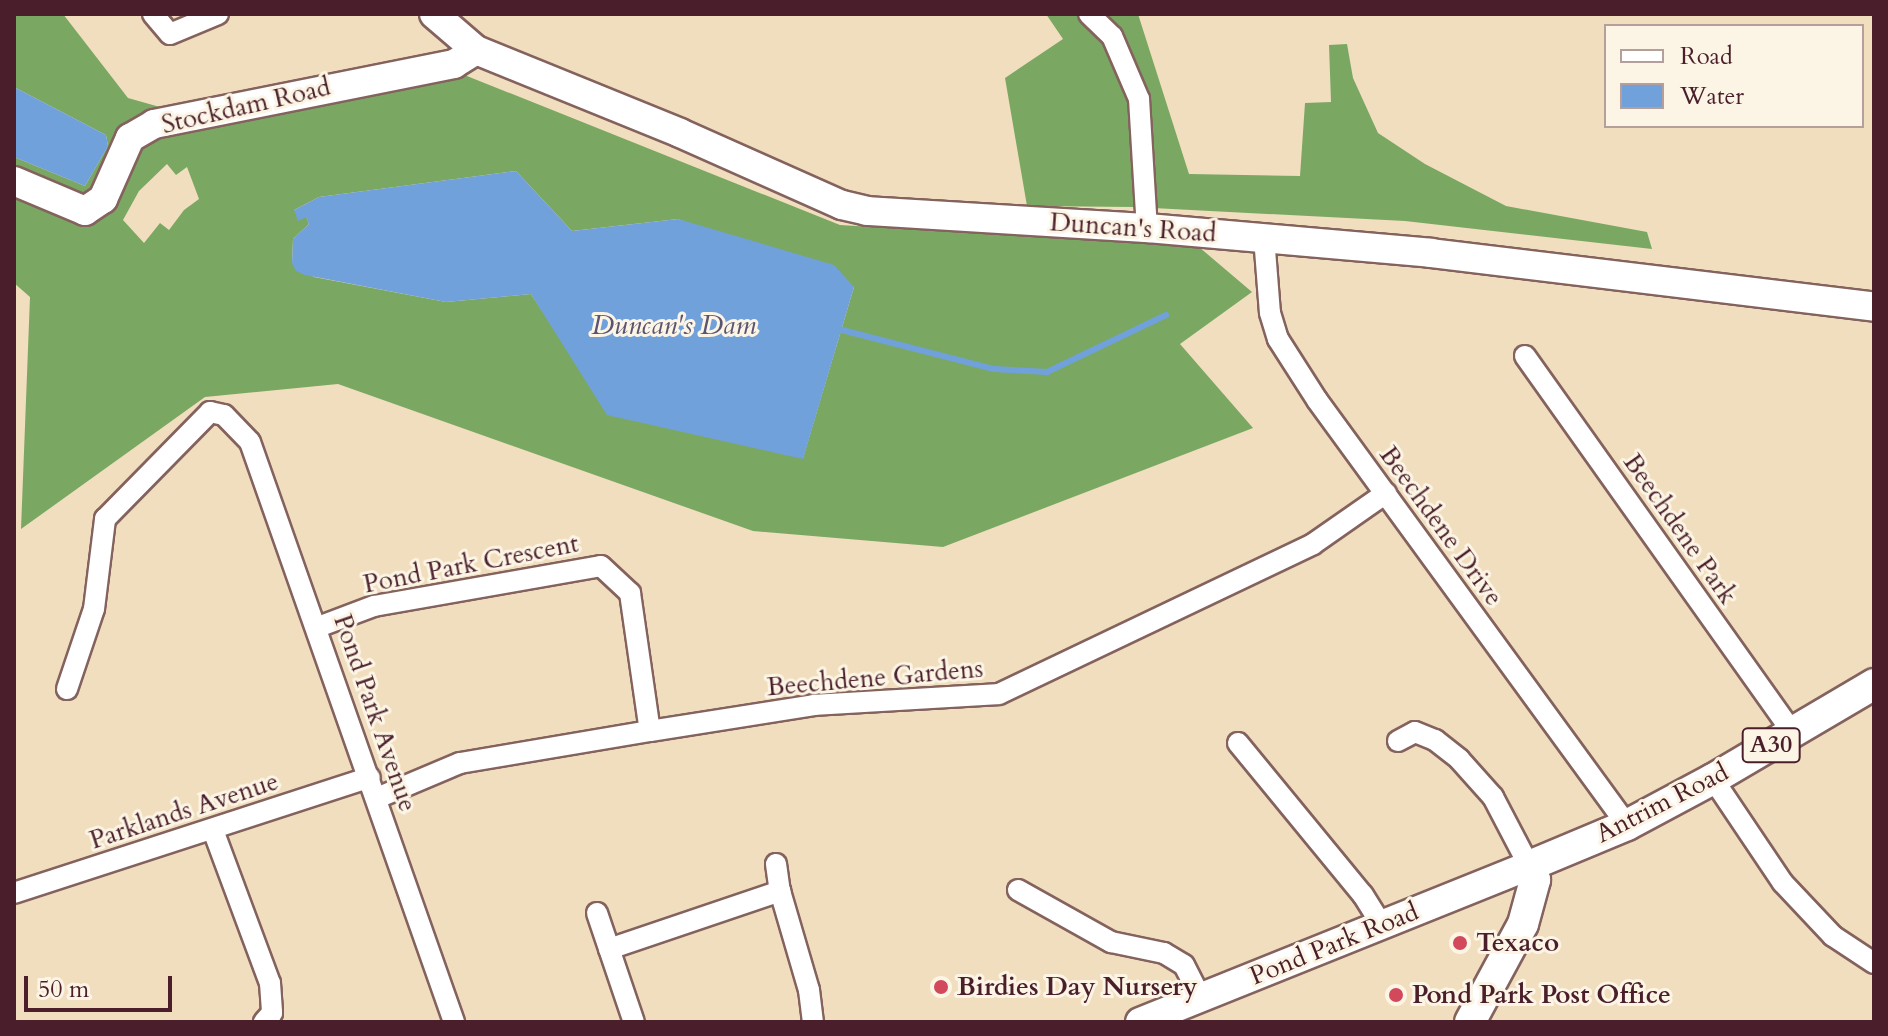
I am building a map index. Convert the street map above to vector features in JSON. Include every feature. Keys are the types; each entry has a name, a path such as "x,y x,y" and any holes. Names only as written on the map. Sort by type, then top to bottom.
{"main road":[{"name":"Antrim Road","path":"1529,866 1627,825 1665,801 1713,779 1874,684"},
{"path":"1470,1022 1523,924 1535,880 1529,866"}],"street":[{"path":"153,14 170,34 218,14"},
{"name":"Duncan's Road","path":"434,14 476,50 680,133 842,205 901,214 1147,228 1488,259 1874,307"},
{"path":"1089,14 1112,36 1139,99 1147,228"},
{"name":"Stockdam Road","path":"14,181 85,211 103,199 130,138 154,124 454,64 476,50"},
{"name":"Beechdene Drive","path":"1264,237 1270,313 1278,339 1317,400 1627,825"},
{"name":"Beechdene Park","path":"1525,356 1792,732"},
{"name":"Pond Park Avenue","path":"67,689 94,609 105,519 210,412 224,415 234,429 250,442 318,627 454,1022"},
{"name":"Beechdene Gardens","path":"377,798 460,763 650,731 814,705 999,694 1313,544 1386,493"},
{"name":"Pond Park Crescent","path":"318,627 374,606 601,566 630,593 650,731"},
{"path":"1398,741 1415,732 1435,740 1459,759 1493,797 1529,866"},
{"path":"1238,743 1363,895 1382,925"},
{"name":"Parklands Avenue","path":"14,893 370,777"},
{"path":"1713,779 1783,883 1833,936 1874,963"},
{"path":"213,830 270,983 272,1013 264,1022"},
{"path":"776,864 780,891 809,990 813,1022"},
{"name":"Pond Park Road","path":"1140,1022 1529,866"},
{"path":"1018,890 1111,942 1164,953 1184,965 1201,998"},
{"path":"609,949 780,891"},
{"path":"597,913 634,1022"}],"green space":[{"path":"14,14 63,14 128,98 174,111 422,58 840,225 1199,247 1252,292 1180,344 1253,428 943,547 753,531 338,384 205,397 21,529 30,297 14,283 14,157 85,186 108,146 106,135 14,87","holes":["167,164 176,175 187,167 199,199 184,210 169,230 160,223 144,243 123,220 139,191","516,171 572,231 678,219 854,287 803,458 561,339 531,294 446,302 314,277 292,263 293,239 309,224 306,216 294,210 319,197"]},
{"path":"1046,14 1138,14 1189,174 1300,176 1305,103 1331,102 1329,45 1347,44 1353,78 1378,133 1425,164 1506,206 1647,232 1652,249 1405,221 1134,207 1027,206 1005,78 1063,39"}],"water":[{"path":"14,87 106,135 108,146 85,186 14,157"},
{"name":"Duncan's Dam","path":"516,171 572,231 678,219 834,265 854,287 803,459 607,415 531,294 446,302 305,275 296,271 292,263 293,239 309,224 306,217 298,221 294,210 319,197"}],"waterway":[{"path":"842,330 994,369 1047,372 1166,315"}],"place":[{"name":"Texaco","path":"1460,943"},
{"name":"Birdies Day Nursery","path":"941,987"},
{"name":"Pond Park Post Office","path":"1396,995"}]}
